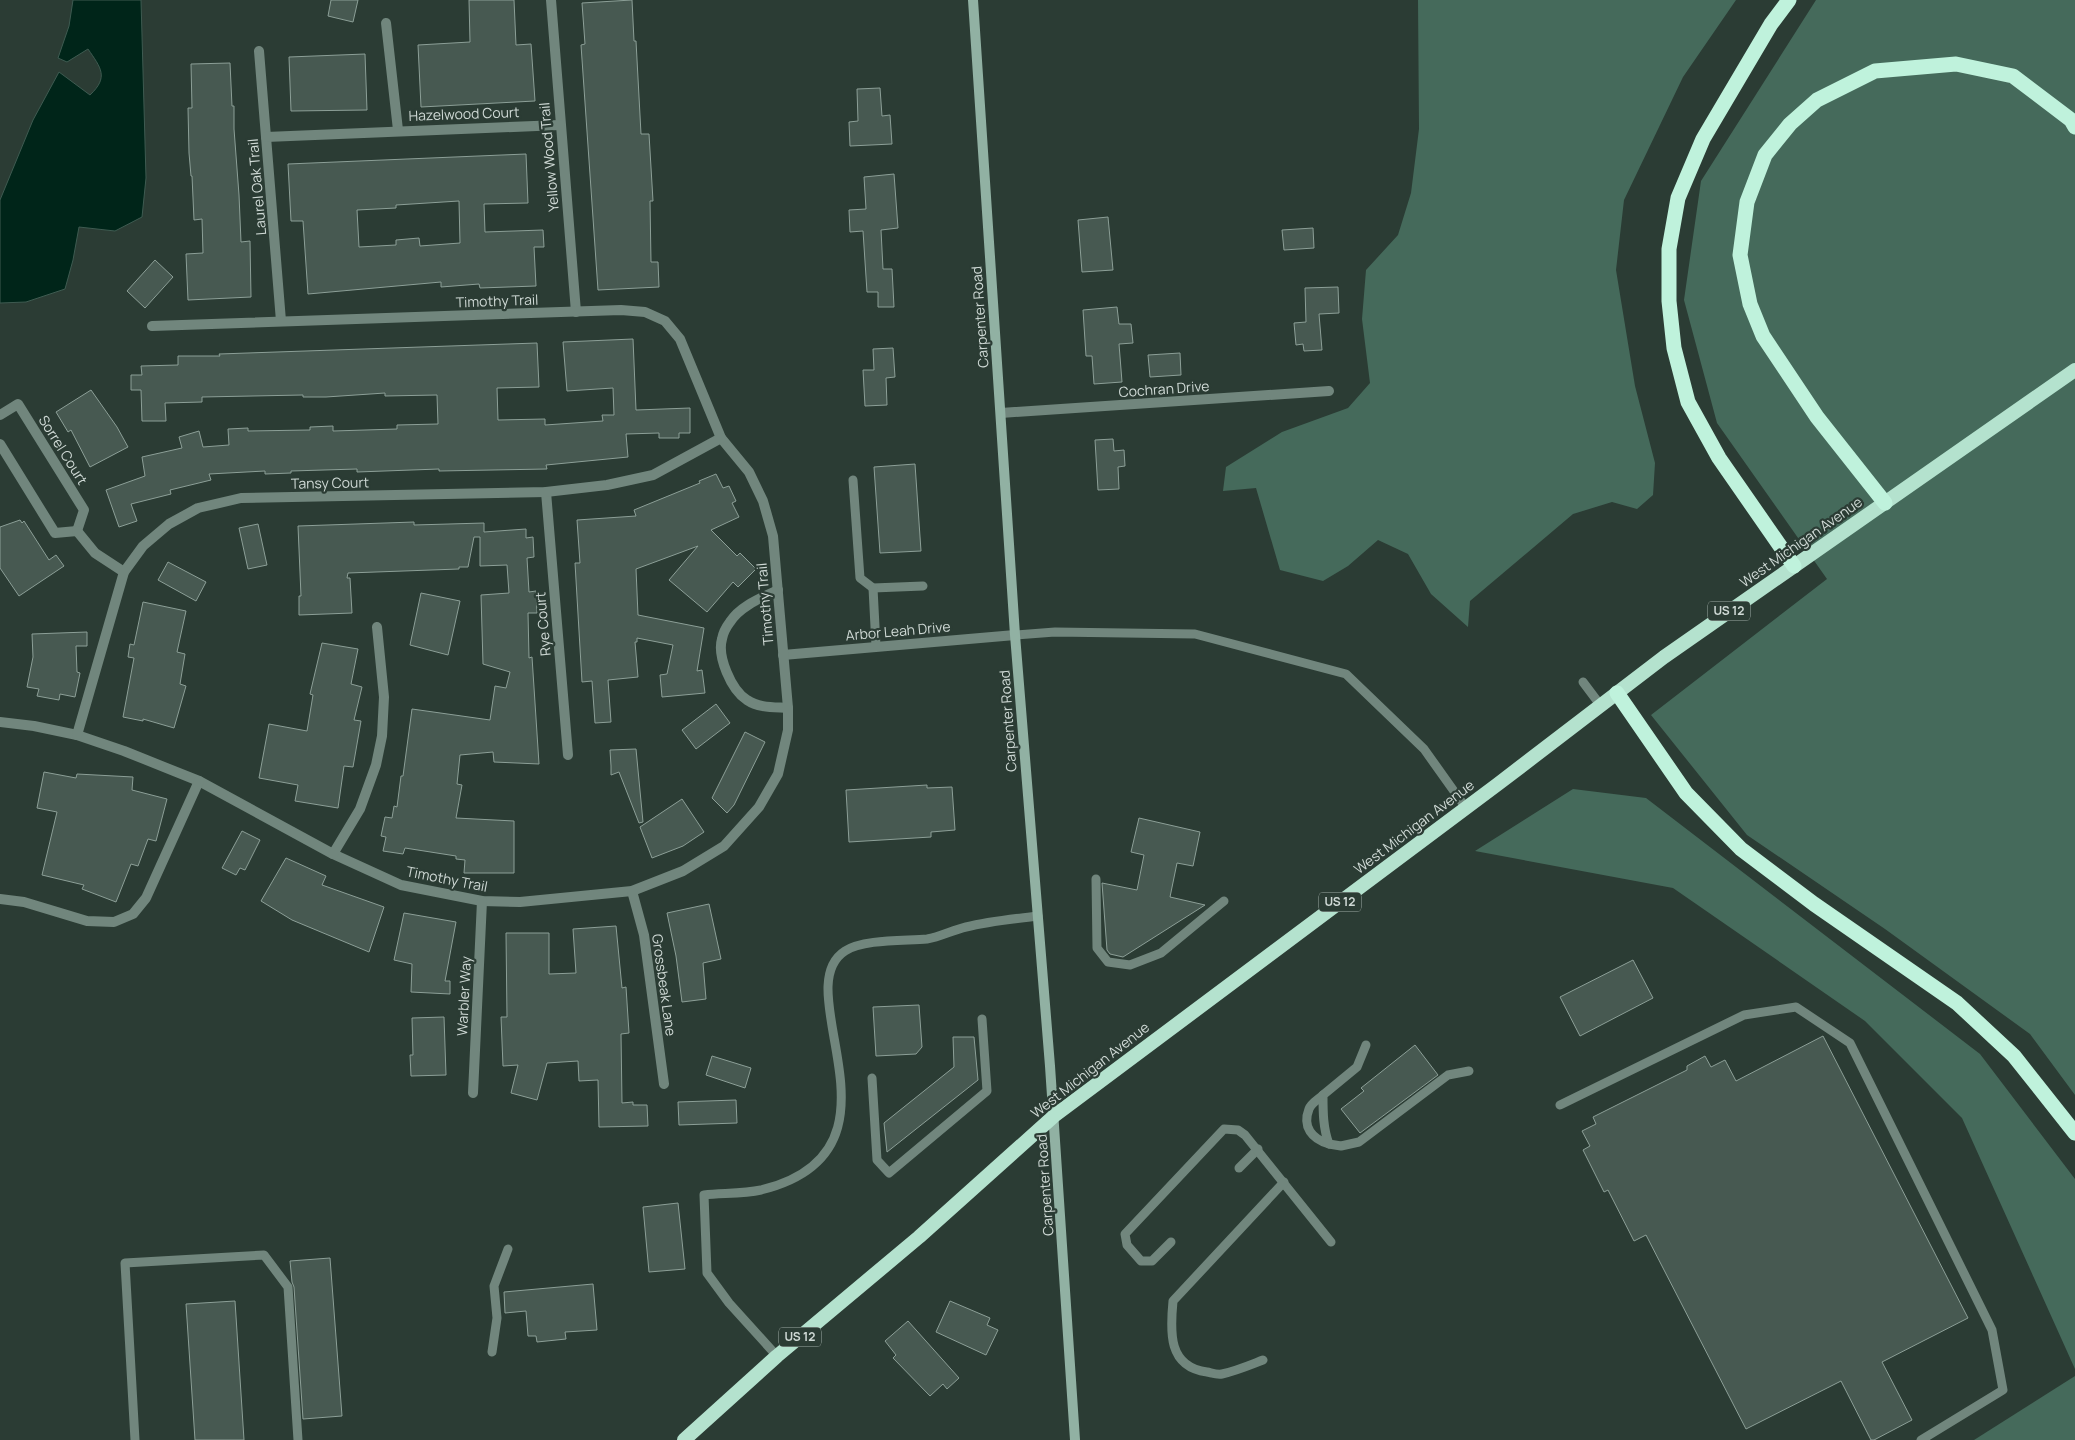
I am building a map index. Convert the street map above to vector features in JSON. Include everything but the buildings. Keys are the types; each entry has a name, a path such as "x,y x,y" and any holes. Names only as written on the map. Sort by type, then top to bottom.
{"highway":[{"path":"1789,0 1771,24 1703,139 1678,198 1669,250 1669,301 1674,348 1688,402 1719,458 1794,566"},
{"path":"1885,503 1817,417 1763,336 1750,304 1740,255 1747,202 1765,155 1790,124 1817,100 1875,72 1956,64 2013,76 2071,120 2075,128"},
{"name":"West Michigan Avenue","path":"684,1440 777,1356 919,1237 1054,1116 1466,808 1664,657 2075,370"},
{"path":"1617,693 1686,793 1741,849 1814,904 1958,1003 2014,1056 2075,1133"}],"main road":[{"name":"Carpenter Road","path":"973,0 1015,636 1054,1116 1075,1440"}],"street":[{"name":"Yellow Wood Trail","path":"551,0 576,312"},
{"name":"Hazelwood Court","path":"386,23 398,130"},
{"name":"Laurel Oak Trail","path":"259,51 281,321"},
{"name":"Hazelwood Court","path":"266,137 398,130 560,125"},
{"name":"Timothy Trail","path":"0,722 34,726 76,735 124,751 199,782 333,854 401,885 482,901 520,902 632,891 683,870 724,846 759,807 778,774 788,730 788,708 773,536 763,501 749,472 721,438 680,339 665,321 645,312 621,310 152,326"},
{"name":"Cochran Drive","path":"1001,413 1329,391"},
{"name":"Sorrel Court","path":"0,414 18,404 84,510 76,531"},
{"name":"Tansy Court","path":"76,735 124,572 143,546 169,524 198,508 240,498 546,492 607,485 652,475 721,438"},
{"path":"0,444 56,533 76,531 95,553 124,572"},
{"name":"Rye Court","path":"546,492 568,755"},
{"path":"778,590 748,605 731,620 721,640 722,661 731,683 745,700 760,706 788,708"},
{"path":"333,854 360,809 376,765 382,736 384,697 377,626"},
{"name":"Arbor Leah Drive","path":"783,655 1015,636"},
{"path":"0,899 24,902 87,921 114,922 133,914 146,898 199,782"},
{"name":"Grossbeak Lane","path":"632,891 644,935 664,1084"},
{"name":"Warbler Way","path":"473,1093 482,901"}],"lane":[{"path":"853,480 860,578 873,588 923,586"},
{"path":"873,588 876,646"},
{"path":"1015,636 1055,632 1195,634 1346,674 1424,749 1466,808"},
{"path":"1583,682 1601,706"},
{"path":"1096,879 1097,948 1108,962 1130,965 1161,953 1224,901"},
{"path":"777,1356 729,1303 707,1274 704,1195 759,1191 785,1182 809,1171 827,1152 837,1127 842,1100 826,984 832,964 844,951 860,946 897,940 929,939 966,927 1038,916"},
{"path":"1560,1104 1744,1015 1796,1007 1850,1044 1992,1330 2003,1390 1921,1440"},
{"path":"872,1078 877,1160 889,1173 987,1091 982,1019"},
{"path":"1366,1045 1357,1067 1309,1107 1307,1121 1309,1132 1318,1141 1341,1146 1359,1142 1448,1075 1469,1071"},
{"path":"1323,1095 1323,1118 1329,1144"},
{"path":"1171,1242 1152,1261 1141,1261 1127,1245 1125,1234 1224,1129 1238,1130 1246,1134 1331,1242"},
{"path":"1239,1168 1258,1149"},
{"path":"1264,1360 1220,1374 1199,1371 1186,1366 1175,1351 1170,1326 1173,1301 1284,1182"},
{"path":"492,1352 496,1318 494,1286 508,1249"},
{"path":"135,1440 124,1263 264,1256 288,1287 298,1440"}],"shaded area":[{"path":"73,0 141,0 146,178 142,217 115,231 79,227 65,289 26,302 0,303 0,200 33,120 59,72 90,95 100,83 101,72 88,49 67,62 58,58 69,26"},
{"path":"1418,0 1736,0 1683,77 1624,200 1616,270 1635,386 1655,463 1653,495 1637,509 1612,502 1573,514 1470,601 1468,627 1431,594 1408,554 1378,540 1348,566 1323,581 1280,570 1256,488 1223,491 1226,467 1282,432 1348,408 1370,383 1362,319 1366,270 1398,235 1411,193 1419,129"},
{"path":"1816,0 2075,0 2075,1095 2030,1034 1885,929 1747,835 1651,715 1827,579 1717,423 1684,300 1701,181"},
{"path":"1573,789 1646,798 1980,1054 2075,1179 2075,1369 1962,1118 1865,1021 1673,888 1475,851"},
{"path":"2075,1376 2075,1440 1974,1440"}]}
